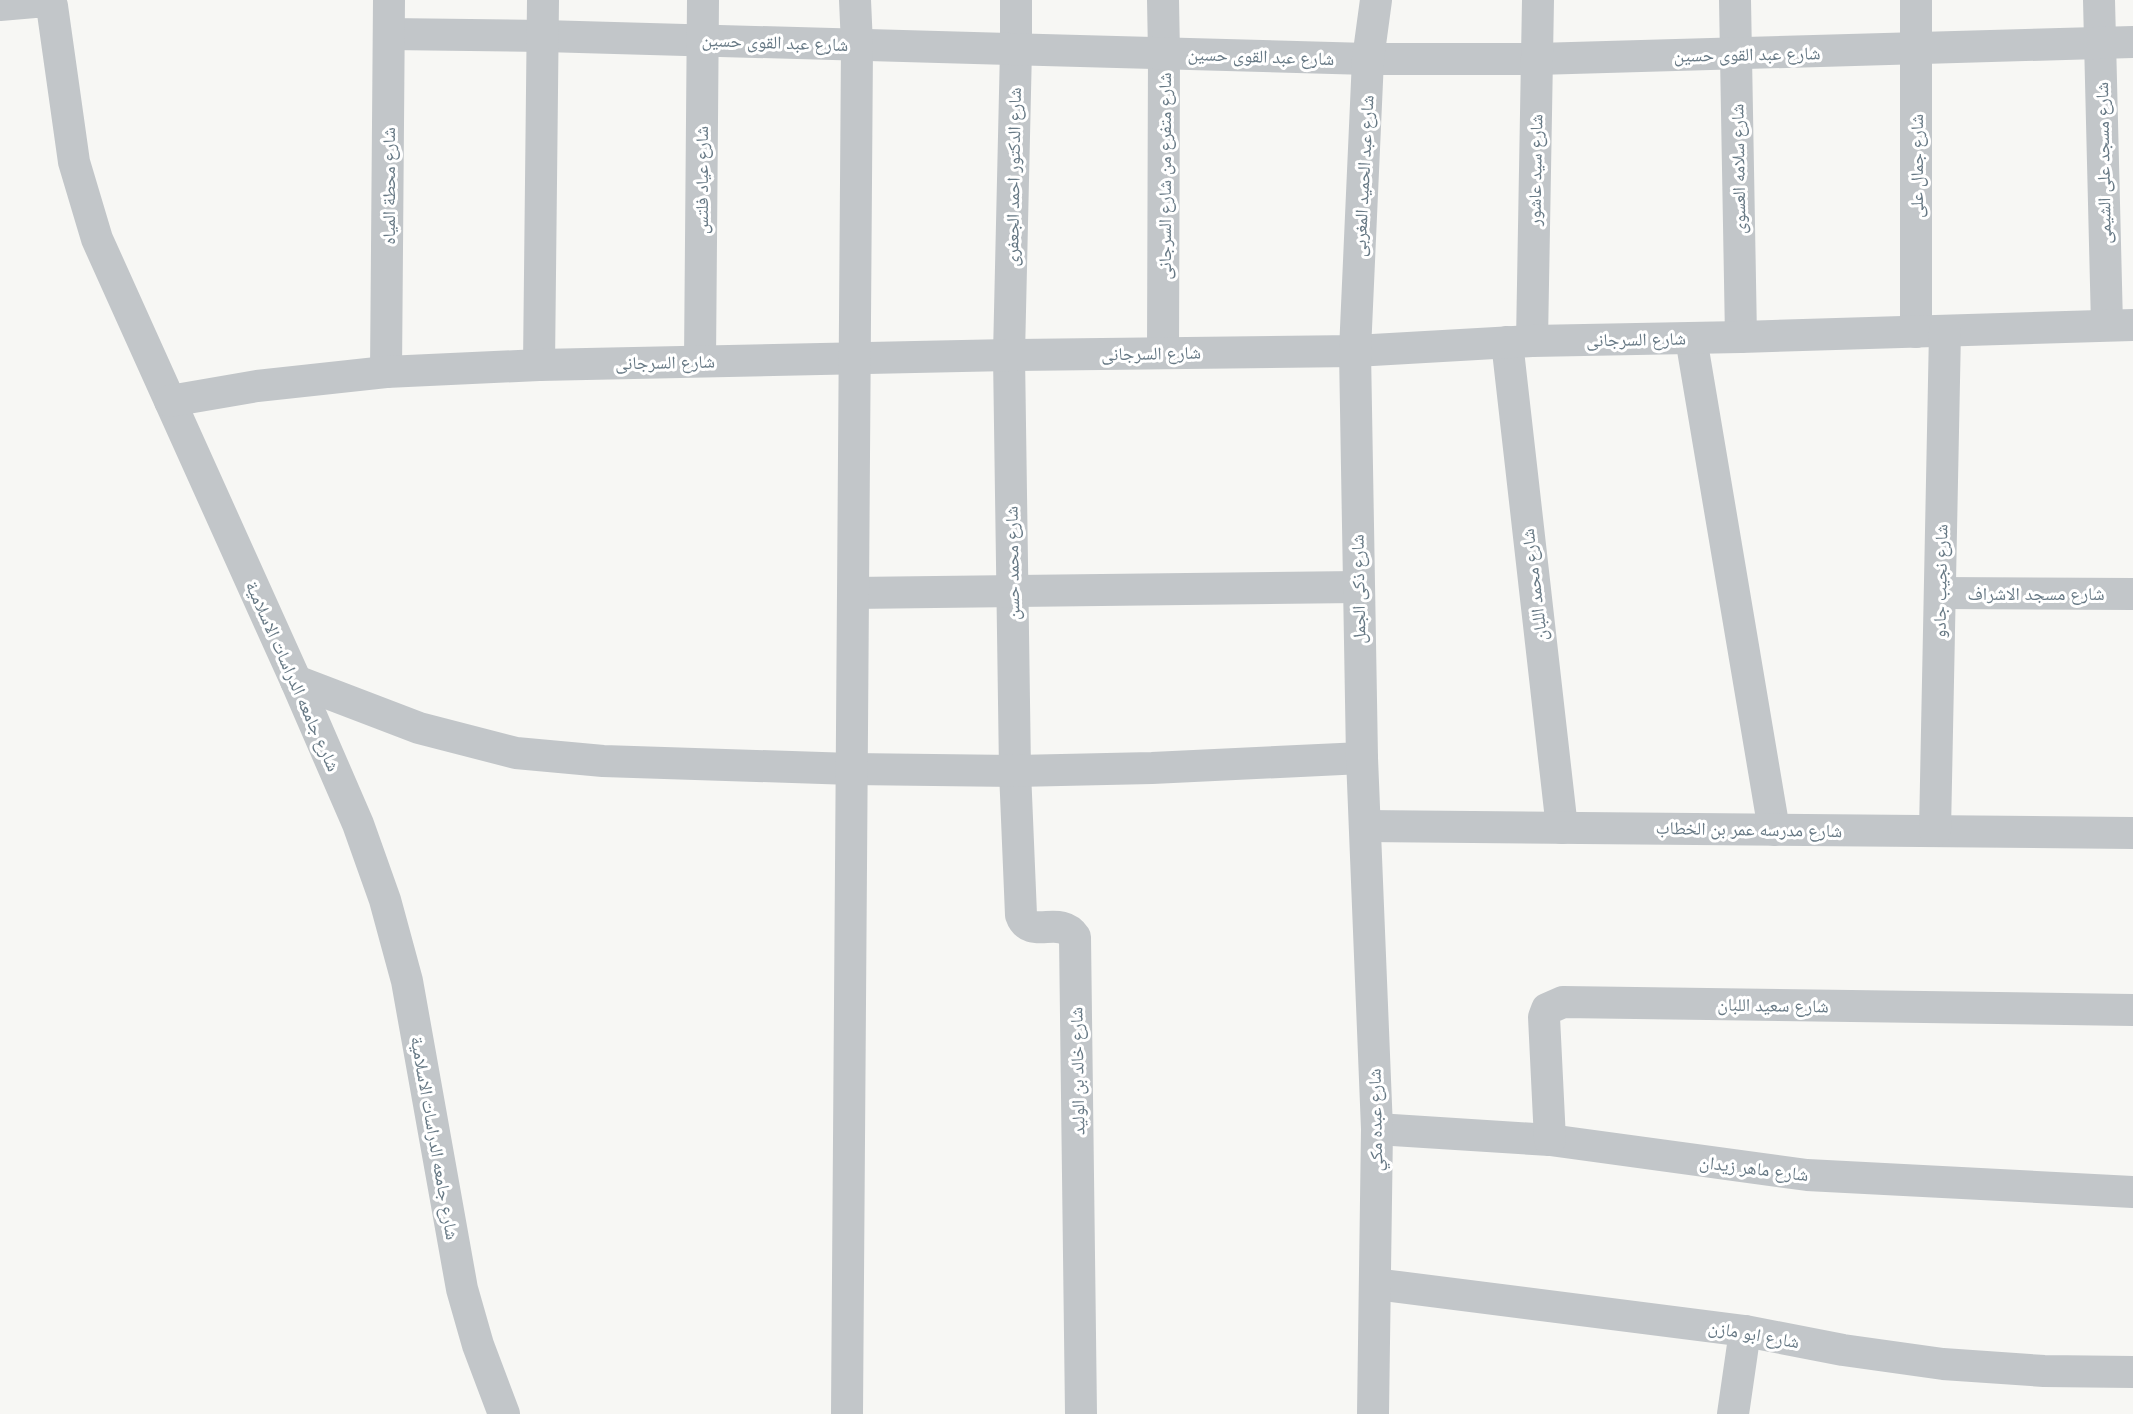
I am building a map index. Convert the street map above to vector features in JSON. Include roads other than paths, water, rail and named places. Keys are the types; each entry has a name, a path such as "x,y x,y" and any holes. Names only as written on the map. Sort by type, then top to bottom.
{"street":[{"name":"شارع محطة المياه","path":"386,372 389,0"},
{"path":"539,365 543,0"},
{"name":"شارع عياد فلتس","path":"700,361 703,0"},
{"path":"847,1414 857,45 855,0"},
{"name":"شارع الدكتور احمد الجعفرى","path":"1009,355 1016,0"},
{"name":"شارع متفرع من شارع السرجانى","path":"1163,0 1164,352"},
{"name":"شارع عبد الحميد المغربى","path":"1354,351 1368,59 1376,0"},
{"name":"شارع سيد عاشور","path":"1519,341 1537,59 1538,0"},
{"name":"شارع سلامه العسوى","path":"1735,0 1741,337"},
{"name":"شارع جمال على","path":"1916,0 1916,49 1930,331"},
{"name":"شارع مسجد على الشيمى","path":"2099,0 2100,44 2120,325"},
{"name":"شارع جامعه الدراسات الاسلامية","path":"0,5 46,1 52,3 74,162 97,238 358,824 385,900 406,981 462,1289 478,1345 504,1414"},
{"name":"شارع عبد القوى حسين","path":"389,34 702,40 1368,59 1537,59 2133,42"},
{"name":"شارع السرجانى","path":"170,401 257,386 386,372 539,365 1164,352 1354,351 1519,341 1741,337 2120,325"},
{"name":"شارع نجيب جادو","path":"1930,331 1940,593 1935,831"},
{"path":"1691,338 1774,830"},
{"name":"شارع محمد اللبان","path":"1519,341 1562,828"},
{"name":"شارع ذكى الجمل","path":"1354,351 1365,826"},
{"name":"شارع محمد حسن","path":"1009,355 1015,771"},
{"path":"853,593 1358,587"},
{"name":"شارع مسجد الاشراف","path":"1940,593 2133,594"},
{"path":"296,681 419,728 516,753 603,761 852,769 1015,771 1152,768 1362,758"},
{"name":"شارع خالد بن الوليد","path":"1015,771 1023,921 1035,928 1062,926 1071,930 1075,937 1081,1414"},
{"name":"شارع مدرسه عمر بن الخطاب","path":"1365,826 2133,832"},
{"name":"شارع عبده مكي","path":"1365,826 1377,1129 1373,1414"},
{"name":"شارع سعيد اللبان","path":"1550,1140 1544,1017 1547,1010 1563,1002 2133,1010"},
{"name":"شارع ماهر زيدان","path":"1377,1129 1550,1140 1807,1175 2133,1192"},
{"name":"شارع ابو مازن","path":"1375,1284 1745,1331 1843,1350 1943,1364 2043,1371 2133,1372"},
{"path":"1733,1414 1745,1331"}]}
